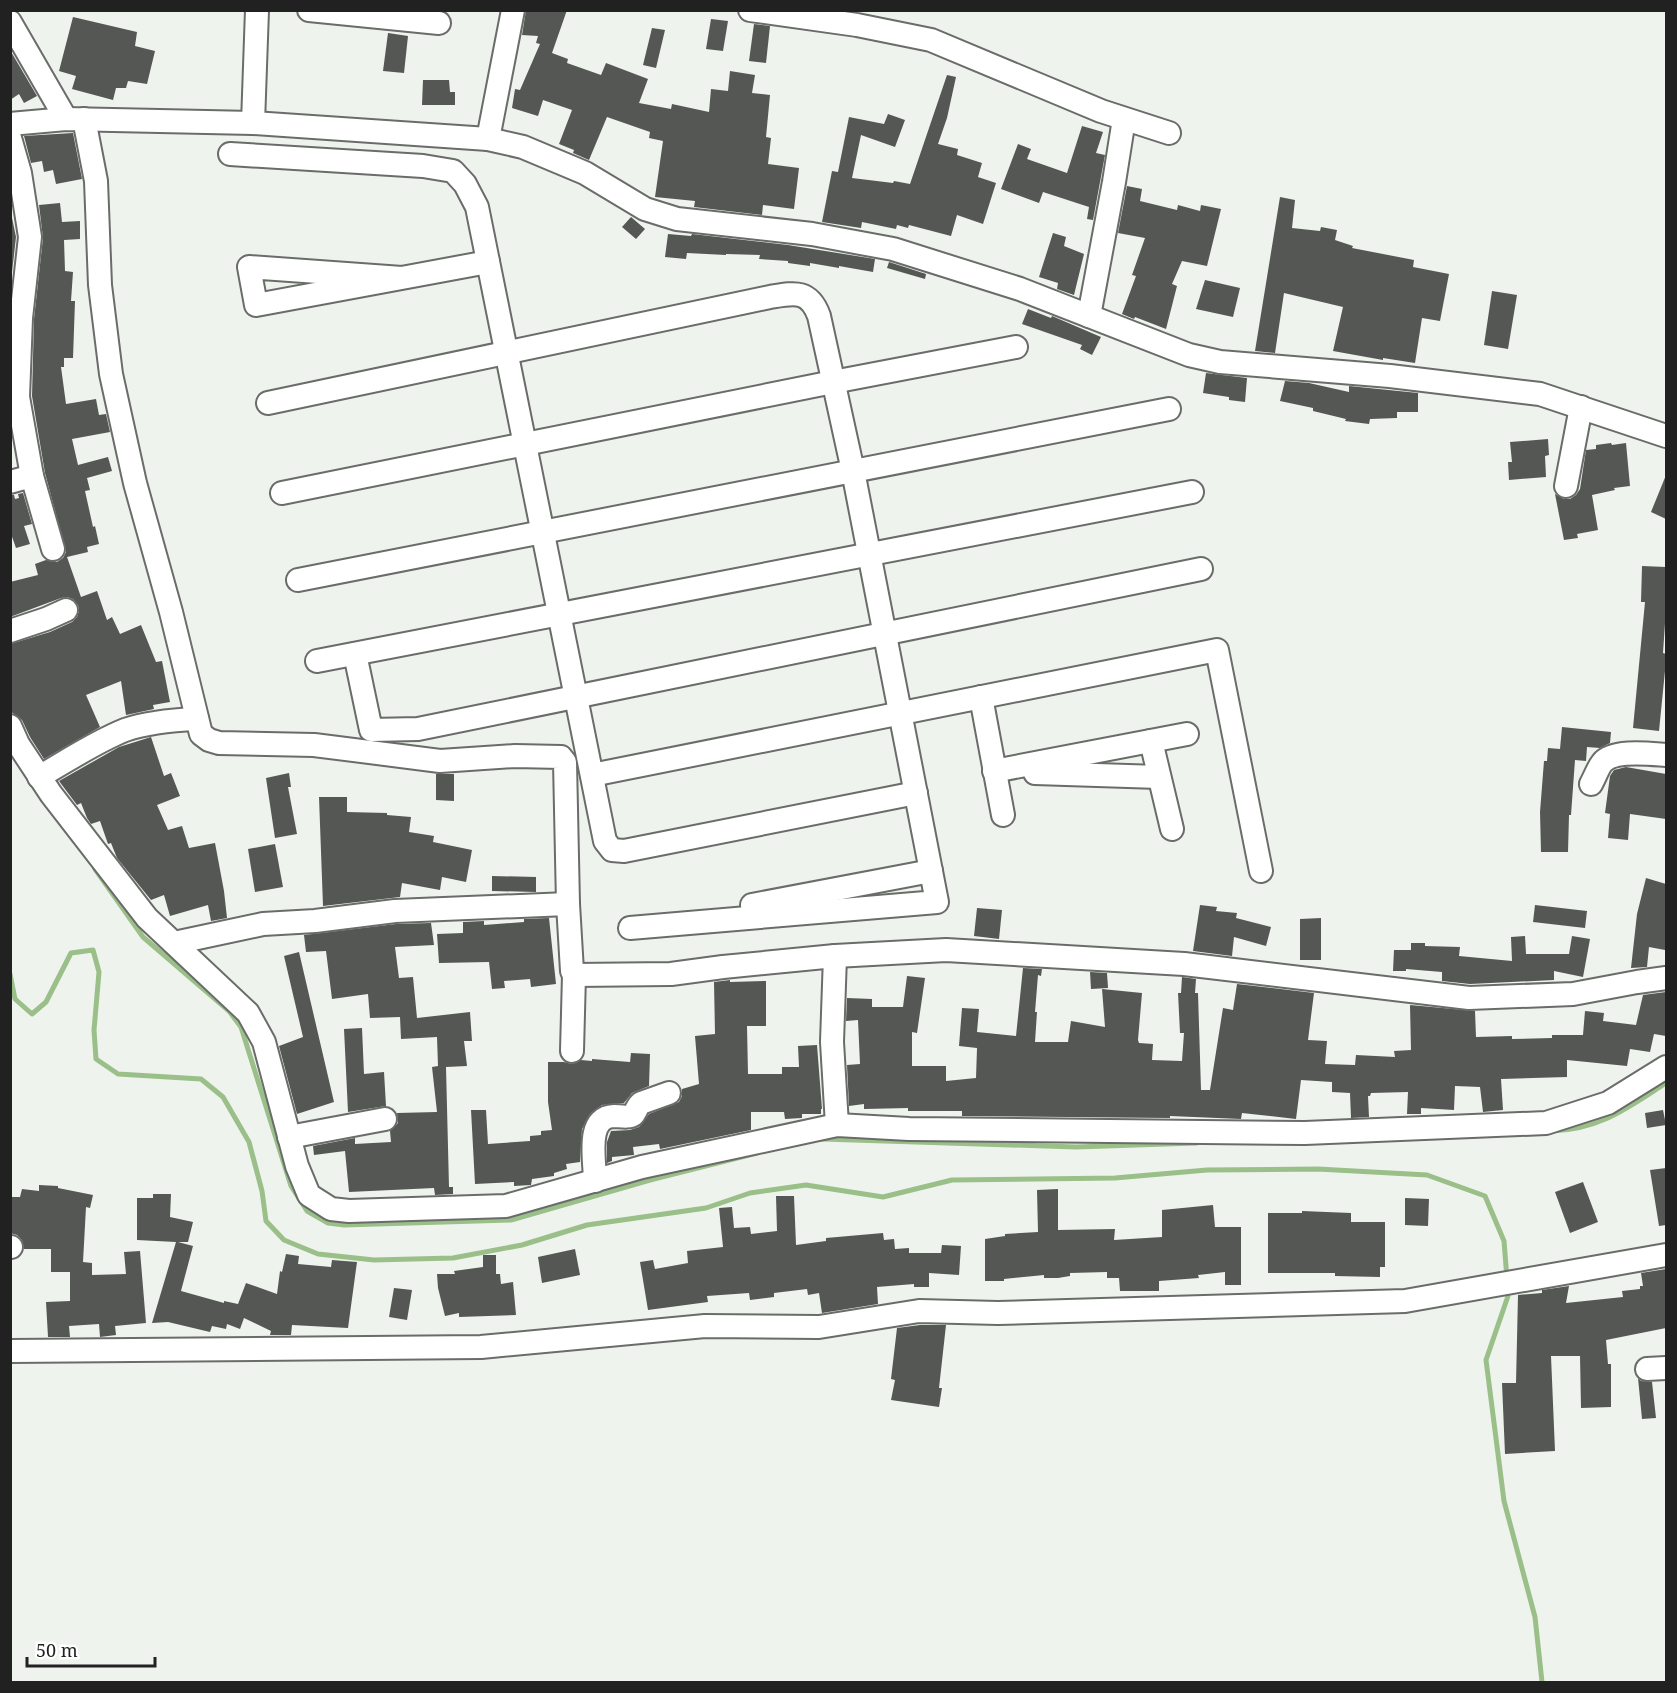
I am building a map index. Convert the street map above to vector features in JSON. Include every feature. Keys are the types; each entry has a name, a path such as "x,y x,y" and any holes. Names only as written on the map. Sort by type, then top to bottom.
{"street":[{"path":"253,123 257,10"},
{"path":"309,10 439,23"},
{"path":"488,139 513,10"},
{"path":"750,10 931,40 1101,111 1169,133"},
{"path":"10,22 75,119 96,181 100,285 111,374 135,483 171,612 201,734 219,743 314,746 440,761 516,756 561,757 565,762 568,904 574,975 572,1051"},
{"path":"1089,316 1124,118"},
{"path":"10,124 75,119 253,123 488,139 523,147 585,173 645,209 676,219 812,234 893,249 1020,289 1189,355 1220,362 1390,376 1540,394 1666,436"},
{"path":"353,161 354,129"},
{"path":"10,138 20,173 30,237 21,318 18,397 21,479 53,549"},
{"path":"230,154 423,166 453,171 465,184 477,207 605,841 612,850 624,851 916,793"},
{"path":"402,278 249,267 256,305 402,278 488,262"},
{"path":"268,403 793,294 809,299 819,316 853,471 869,555 885,634 900,713 916,793 937,902 630,928 931,871"},
{"path":"282,493 1016,347"},
{"path":"1566,486 1581,407"},
{"path":"298,580 1169,409"},
{"path":"317,661 1192,492"},
{"path":"355,654 370,730 418,729 1201,569"},
{"path":"10,631 66,610"},
{"path":"592,775 1217,650 1261,872"},
{"path":"981,697 1003,816"},
{"path":"39,777 124,730 162,720 197,719"},
{"path":"10,726 18,744 39,777 147,918 248,1013 264,1042 297,1166 309,1196 331,1209 349,1211 506,1206 642,1167 837,1125 920,1129 1305,1133 1546,1123 1608,1103 1666,1066"},
{"path":"994,771 1187,734"},
{"path":"1151,741 1172,829"},
{"path":"1591,783 1603,761 1613,756 1666,755"},
{"path":"994,771 1159,777"},
{"path":"174,943 263,924 315,921 395,911 568,904"},
{"path":"574,975 671,974 835,957 946,950 1184,964 1469,998 1572,994 1666,978"},
{"path":"835,957 832,1042 837,1125"},
{"path":"595,1181 594,1131 597,1124 610,1116 630,1116 634,1114 640,1103 669,1093"},
{"path":"289,1137 385,1119"},
{"path":"10,1351 481,1347 705,1326 819,1327 919,1311 998,1313 1405,1301 1666,1255"}],"building":[{"path":"526,10 567,10 552,53 568,59 567,63 601,75 606,63 648,79 639,103 671,109 672,104 709,112 711,89 728,91 730,71 755,75 752,93 770,95 766,137 771,138 768,164 799,168 794,209 763,205 762,215 694,207 695,201 655,197 663,141 649,138 650,132 607,117 589,160 559,144 572,110 543,100 538,116 512,108 515,89 520,90 540,44 536,43 538,36 522,35"},
{"path":"73,17 137,32 135,46 155,51 147,84 128,81 126,88 116,88 113,100 72,89 76,76 59,71"},
{"path":"711,19 728,21 723,51 706,49"},
{"path":"754,24 770,26 766,63 749,61"},
{"path":"652,28 665,30 656,68 643,65"},
{"path":"388,33 408,36 404,73 383,71"},
{"path":"10,50 37,96 24,103 19,94 10,100"},
{"path":"947,75 956,77 947,118 938,144 958,149 957,155 982,163 978,177 996,183 983,224 957,215 951,236 909,225 908,228 897,225 896,229 862,222 861,228 822,222 832,171 838,172 849,117 884,124 888,114 905,120 895,147 861,135 852,178 910,184"},
{"path":"423,80 449,80 450,92 455,92 455,105 422,105"},
{"path":"1082,126 1103,132 1096,153 1105,155 1093,220 1087,219 1089,207 1043,192 1039,203 1001,189 1018,144 1031,149 1027,159 1067,173"},
{"path":"73,133 82,179 56,184 53,170 44,172 42,161 31,163 24,136"},
{"path":"1127,186 1142,189 1140,201 1177,210 1178,205 1200,211 1201,205 1221,209 1207,266 1182,261 1172,284 1177,286 1166,329 1122,314 1136,276 1132,275 1145,238 1118,233"},
{"path":"1280,197 1295,200 1292,228 1320,231 1321,227 1337,230 1335,240 1353,246 1352,248 1414,260 1413,267 1449,274 1440,321 1422,318 1415,363 1333,351 1343,307 1284,293 1275,353 1255,351"},
{"path":"60,203 62,222 80,221 80,239 64,240 65,271 73,272 71,301 75,301 73,358 64,358 64,367 61,367 66,404 96,399 99,415 106,414 110,432 72,439 78,465 108,457 112,471 87,478 90,490 85,491 99,544 87,547 88,552 67,557 81,597 97,591 107,620 112,617 120,634 141,625 156,662 162,661 170,702 153,705 154,709 126,715 121,681 86,695 100,727 44,759 22,720 10,711 10,644 50,632 72,622 77,617 78,605 73,599 61,598 10,617 10,582 38,575 35,564 46,560 57,562 66,552 45,473 32,396 34,319 43,238 39,205"},
{"path":"10,208 16,237 10,290"},
{"path":"631,217 645,229 636,239 622,227"},
{"path":"1053,233 1066,237 1064,246 1084,254 1074,295 1057,289 1058,283 1039,277"},
{"path":"668,234 691,236 692,234 788,245 875,259 873,272 839,266 839,268 810,263 810,266 788,263 788,261 759,259 760,255 687,253 686,259 665,257"},
{"path":"889,262 926,274 925,279 887,268"},
{"path":"1205,280 1240,288 1233,317 1196,309"},
{"path":"1492,291 1517,295 1508,349 1484,345"},
{"path":"1028,309 1051,318 1052,316 1101,337 1092,355 1080,349 1082,345 1022,324"},
{"path":"1206,373 1247,378 1245,402 1203,393"},
{"path":"1285,381 1309,383 1349,392 1349,386 1418,393 1418,412 1397,412 1397,418 1370,419 1369,424 1345,421 1346,419 1313,411 1313,408 1280,401"},
{"path":"1548,439 1549,455 1545,456 1546,477 1509,480 1508,462 1512,462 1510,442"},
{"path":"1611,443 1612,445 1626,443 1630,486 1592,495 1598,530 1577,534 1578,538 1564,540 1555,494 1564,499 1570,499 1576,495 1580,489 1586,450 1596,449 1596,445"},
{"path":"1666,475 1666,519 1651,512"},
{"path":"23,493 32,524 24,526 30,544 16,548 10,531 10,495 14,495 15,499 19,498 18,494"},
{"path":"1642,566 1666,567 1663,653 1666,654 1666,661 1659,731 1633,728 1645,602 1641,602"},
{"path":"1562,727 1611,732 1610,743 1600,748 1587,747 1586,761 1575,760 1571,815 1569,815 1568,852 1541,852 1540,812 1544,761 1547,761 1548,748 1560,749"},
{"path":"151,737 164,776 171,773 180,796 157,805 168,830 182,826 189,848 215,843 227,918 211,921 208,905 170,916 164,895 151,900 117,858 111,843 108,844 100,821 91,824 81,803 77,805 59,781 119,747"},
{"path":"1626,767 1666,774 1666,819 1630,814 1628,840 1608,838 1610,814 1605,813 1610,776 1614,770"},
{"path":"289,773 291,787 288,787 297,834 275,838 266,778"},
{"path":"436,774 454,774 454,801 436,800"},
{"path":"319,797 347,797 347,812 387,813 387,815 411,817 409,832 434,836 433,842 472,850 466,882 442,877 440,890 402,883 400,897 323,906"},
{"path":"275,844 283,887 255,892 248,849"},
{"path":"492,876 536,877 536,892 492,891"},
{"path":"1646,878 1666,884 1665,950 1649,947 1647,967 1631,968 1637,914"},
{"path":"1200,905 1217,907 1216,911 1237,913 1236,918 1271,927 1266,946 1234,937 1232,956 1193,951"},
{"path":"1535,905 1587,911 1585,928 1533,922"},
{"path":"977,908 1002,910 999,939 974,936"},
{"path":"549,918 556,984 531,987 530,979 504,981 505,988 492,989 489,962 439,963 437,934 463,933 463,922 484,921 484,925"},
{"path":"1321,918 1321,960 1300,960 1300,919"},
{"path":"431,923 434,945 395,947 399,978 413,977 417,1018 470,1012 472,1041 464,1041 467,1066 446,1067 449,1187 453,1187 453,1194 435,1195 434,1188 349,1192 345,1151 314,1155 313,1146 355,1138 355,1144 391,1142 390,1131 398,1123 397,1113 437,1112 432,1067 438,1066 437,1037 401,1039 400,1017 370,1018 368,994 332,999 326,951 306,952 304,935 396,924"},
{"path":"1525,936 1526,954 1569,954 1572,936 1590,939 1583,977 1554,971 1554,980 1470,984 1442,981 1442,972 1406,969 1406,971 1393,971 1394,950 1411,950 1411,943 1425,943 1425,946 1460,947 1459,956 1512,961 1511,937"},
{"path":"299,952 334,1102 297,1114 279,1046 303,1037 284,956"},
{"path":"1023,968 1042,969 1041,976 1038,975 1035,1042 1068,1042 1071,1021 1105,1027 1102,989 1142,993 1138,1040 1139,1043 1153,1044 1152,1060 1182,1061 1184,1033 1180,1033 1178,993 1181,993 1182,977 1196,979 1201,1090 1210,1090 1223,1008 1233,1010 1237,984 1314,993 1308,1040 1327,1041 1325,1064 1355,1065 1356,1055 1395,1057 1394,1051 1411,1050 1410,1005 1475,1011 1476,1037 1552,1038 1552,1035 1583,1035 1585,1011 1604,1013 1603,1021 1636,1025 1643,995 1666,992 1666,1036 1654,1034 1650,1052 1630,1049 1627,1066 1567,1060 1567,1077 1501,1079 1503,1110 1483,1112 1480,1087 1455,1086 1454,1110 1421,1108 1421,1114 1407,1114 1408,1092 1371,1093 1368,1096 1369,1117 1351,1118 1350,1093 1332,1092 1332,1082 1301,1080 1296,1119 1242,1113 1241,1119 1170,1116 1170,1118 962,1116 962,1111 908,1111 908,1108 864,1109 864,1104 849,1106 847,1065 860,1064 858,1020 846,1021 847,998 872,999 872,1007 903,1007 907,976 925,978 917,1033 912,1032 912,1066 946,1066 946,1081 976,1078 977,1048 959,1046 962,1008 979,1009 977,1032 1016,1036"},
{"path":"1090,972 1107,973 1108,988 1091,989"},
{"path":"730,980 730,982 766,981 766,1026 747,1026 748,1074 782,1074 782,1067 799,1067 798,1046 817,1045 821,1114 802,1114 802,1118 785,1119 784,1112 751,1112 751,1130 660,1149 659,1144 633,1147 634,1155 612,1157 612,1161 607,1163 607,1142 611,1131 639,1127 649,1114 679,1102 682,1089 699,1084 695,1036 715,1034 714,982"},
{"path":"362,1028 364,1074 384,1072 386,1106 348,1112 344,1029"},
{"path":"631,1053 650,1054 649,1086 632,1093 624,1103 602,1105 590,1114 582,1129 580,1162 566,1164 567,1169 554,1173 554,1176 532,1179 531,1185 514,1186 514,1182 475,1184 471,1110 486,1110 488,1144 530,1141 530,1136 541,1135 541,1131 552,1130 548,1102 548,1062 572,1064 581,1060 592,1061 592,1059 630,1062"},
{"path":"1663,1110 1666,1125 1647,1128 1645,1113"},
{"path":"1666,1168 1666,1225 1659,1226 1650,1170"},
{"path":"1583,1182 1598,1222 1570,1233 1555,1192"},
{"path":"39,1185 58,1186 58,1188 93,1195 90,1208 86,1207 83,1262 92,1263 92,1275 126,1274 124,1252 140,1251 146,1323 115,1326 116,1335 100,1337 99,1324 69,1326 70,1337 48,1337 46,1302 70,1301 70,1272 51,1272 51,1249 24,1249 22,1240 10,1233 10,1197 20,1197 22,1189 39,1191"},
{"path":"1058,1189 1058,1230 1115,1229 1114,1240 1162,1237 1162,1210 1213,1205 1215,1227 1241,1227 1241,1285 1225,1285 1225,1272 1198,1275 1199,1278 1159,1281 1159,1291 1120,1291 1119,1278 1107,1278 1107,1272 1070,1273 1070,1276 1058,1278 1044,1278 1044,1275 1004,1279 1004,1281 985,1281 985,1239 1005,1236 1005,1234 1038,1232 1037,1190"},
{"path":"153,1194 171,1194 170,1217 193,1222 188,1242 178,1242 193,1246 181,1291 224,1303 224,1301 238,1304 246,1283 277,1294 280,1271 282,1272 286,1254 299,1256 298,1264 331,1267 332,1260 357,1262 348,1328 292,1325 291,1335 270,1335 271,1331 244,1318 240,1329 227,1324 226,1329 212,1326 210,1332 168,1322 152,1323 176,1242 137,1240 137,1198 153,1198"},
{"path":"776,1196 794,1196 796,1245 826,1241 826,1238 883,1233 884,1240 894,1239 895,1249 909,1248 909,1253 941,1253 942,1245 961,1246 959,1275 929,1273 929,1287 914,1287 914,1284 877,1287 878,1304 822,1313 819,1293 808,1295 807,1289 774,1293 774,1297 750,1300 749,1293 707,1296 708,1302 648,1310 640,1262 653,1260 655,1269 688,1263 687,1251 723,1247 719,1208 732,1207 734,1228 750,1227 751,1234 777,1231"},
{"path":"1405,1198 1429,1199 1428,1226 1405,1225"},
{"path":"1302,1211 1351,1213 1351,1222 1385,1222 1385,1267 1380,1267 1380,1277 1335,1276 1335,1273 1268,1273 1268,1213 1302,1213"},
{"path":"575,1249 580,1275 542,1283 538,1257"},
{"path":"483,1255 496,1255 496,1274 500,1274 501,1284 513,1282 516,1315 459,1317 459,1313 445,1316 437,1274 455,1274 454,1271 483,1267"},
{"path":"1666,1269 1666,1328 1606,1340 1608,1364 1611,1364 1611,1407 1581,1408 1580,1356 1551,1356 1555,1451 1505,1454 1502,1383 1516,1383 1518,1295 1542,1293 1542,1290 1569,1286 1566,1303 1623,1297 1622,1291 1640,1289 1640,1286 1643,1286 1641,1273"},
{"path":"394,1288 412,1290 407,1320 389,1317"},
{"path":"946,1325 939,1407 891,1400 895,1380 891,1379 897,1328"},
{"path":"1638,1378 1641,1381 1652,1382 1656,1418 1642,1419"}],"waterway":[{"path":"95,869 143,937 229,1011 241,1027 291,1186 307,1211 328,1223 344,1225 511,1220 650,1180 757,1153"},
{"path":"10,974 15,999 32,1014 46,1002 71,953 93,950 99,972 94,1030 96,1059 118,1074 201,1079 223,1097 249,1142 262,1191 266,1221 284,1240 318,1254 374,1260 453,1258 522,1245 587,1225 706,1208 750,1193 806,1185 883,1197 952,1180 1115,1178 1207,1170 1318,1169 1427,1175 1485,1196 1504,1241 1507,1279"},
{"path":"1551,1131 1584,1127 1598,1122 1625,1109 1666,1083"},
{"path":"822,1139 1076,1147 1197,1143"},
{"path":"1507,1288 1508,1296 1486,1360 1504,1501 1535,1617 1542,1682"}]}
